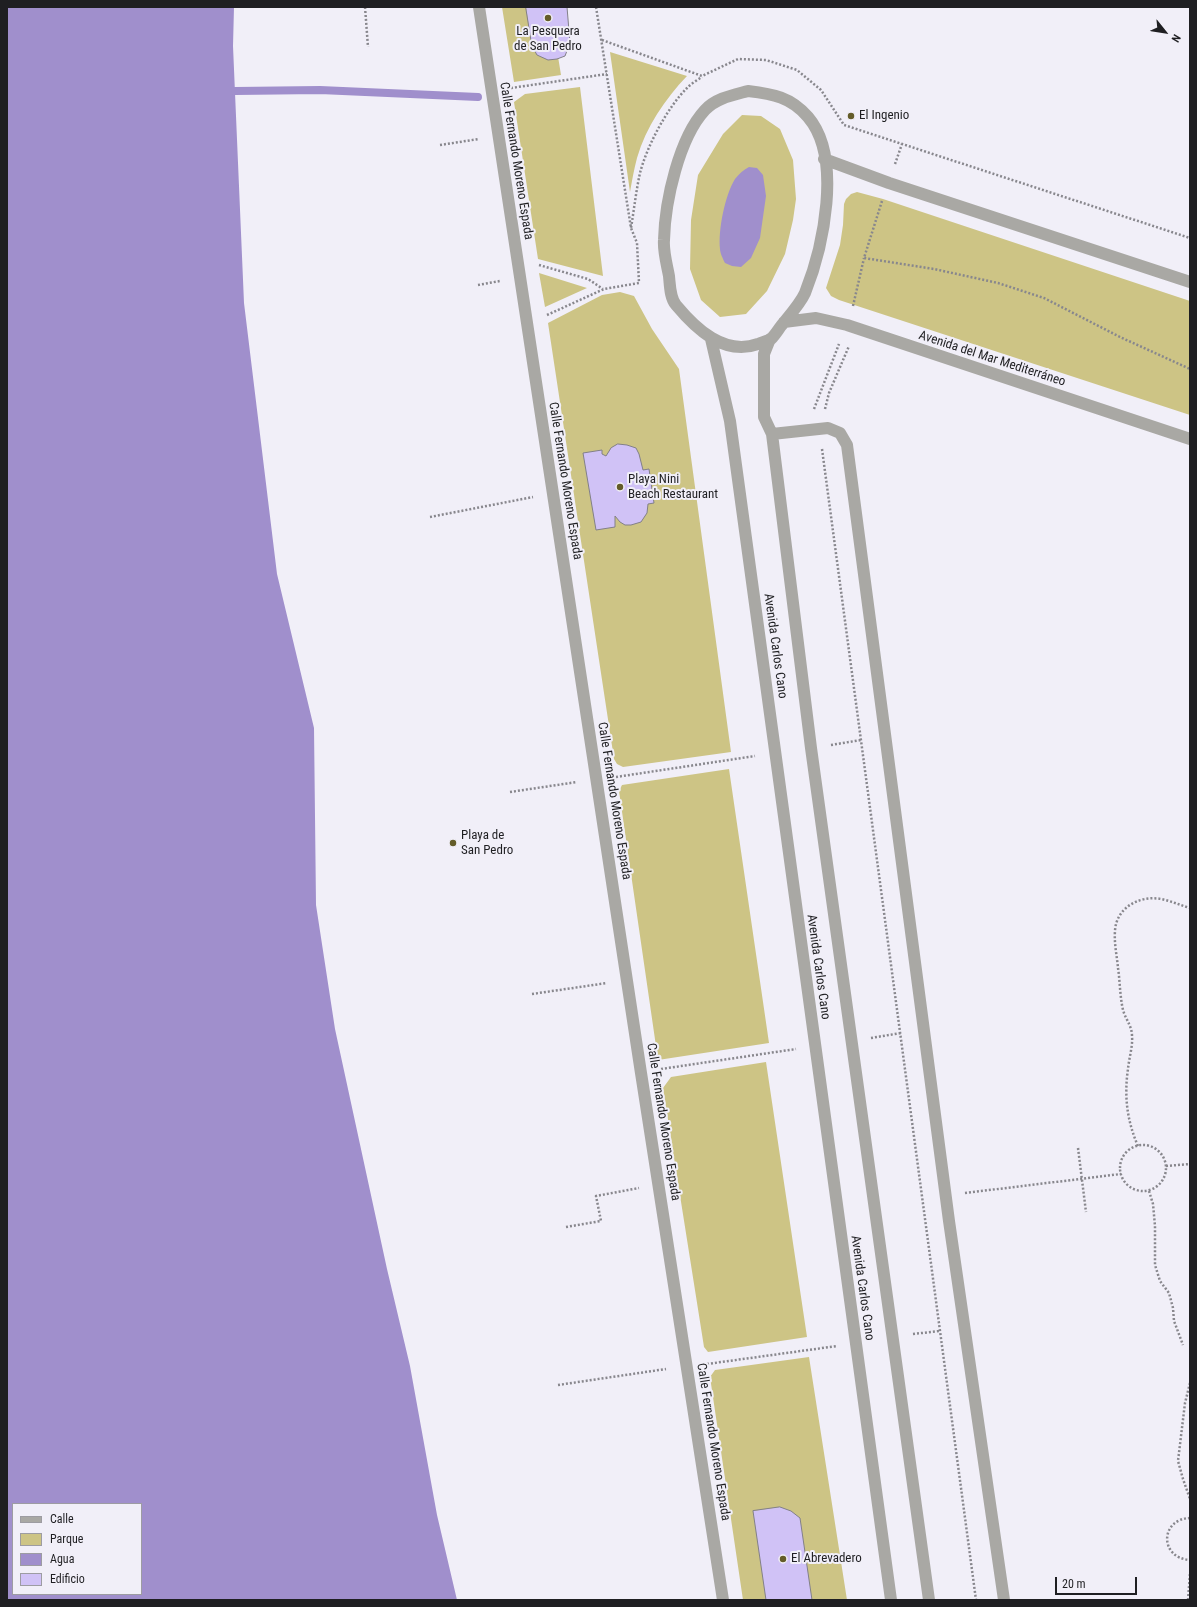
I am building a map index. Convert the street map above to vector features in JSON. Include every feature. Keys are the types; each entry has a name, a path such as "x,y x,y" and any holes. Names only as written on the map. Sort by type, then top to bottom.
{"street":[{"name":"Calle Fernando Moreno Espada","path":"479,7 723,1600"},
{"path":"748,91 771,93 792,103 808,118 820,137 824,159 828,186 826,214 816,259 804,294 784,322 770,339 751,346 730,346 711,339 690,321 672,301 664,241 666,213 675,171 692,126 706,108 726,97 748,91"},
{"path":"824,159 888,183 1190,282"},
{"name":"Avenida del Mar Mediterráneo","path":"784,322 816,318 847,325 1190,440"},
{"name":"Avenida Carlos Cano","path":"711,339 730,421 814,1046 891,1600"},
{"name":"Avenida Carlos Cano","path":"770,339 764,354 764,417 772,434 811,748 929,1600"},
{"path":"772,434 828,428 840,433 847,445 946,1196 1004,1600"}],"path":[{"path":"364,7 368,47"},
{"path":"526,318 544,316 604,289 639,283 637,243 631,228 596,7"},
{"path":"602,40 702,76"},
{"path":"631,228 641,172 660,127 672,107 687,88 702,76 738,59 766,60 796,70 821,90 844,125 1190,238"},
{"path":"491,91 607,74"},
{"path":"806,411 814,410 847,325 864,258 902,144"},
{"path":"864,258 934,269 998,283 1044,298 1120,337 1190,369"},
{"path":"518,266 536,264 588,279 604,289"},
{"path":"430,517 553,493"},
{"path":"811,748 860,740"},
{"path":"510,792 775,753"},
{"path":"1138,1146 1131,1130 1126,1104 1127,1077 1132,1036 1130,1023 1124,1013 1115,930 1121,913 1127,906 1147,898 1161,899 1190,908"},
{"path":"532,994 627,980"},
{"path":"852,1041 924,1030"},
{"path":"641,1072 814,1046"},
{"path":"1138,1146 1147,1146 1156,1149 1162,1155 1166,1166 1166,1172 1163,1180 1157,1187 1149,1191 1140,1191 1131,1188 1125,1182 1121,1174 1120,1165 1124,1156 1130,1150 1138,1146"},
{"path":"1078,1148 1086,1212"},
{"path":"1166,1166 1190,1164"},
{"path":"946,1196 1121,1174"},
{"path":"566,1227 600,1221 596,1196 659,1184"},
{"path":"1149,1191 1153,1204 1155,1226 1155,1265 1160,1280 1169,1294 1173,1308 1174,1321 1183,1345"},
{"path":"893,1337 940,1330"},
{"path":"558,1385 855,1343"},
{"path":"1190,1383 1185,1403 1178,1461 1182,1479 1190,1499"},
{"path":"1190,1518 1182,1518 1174,1523 1169,1530 1167,1539 1169,1548 1174,1555 1182,1560 1190,1560"},
{"path":"1188,1600 1190,1573"}],"green space":[{"path":"502,7 550,7 561,75 514,82"},
{"path":"610,52 687,76 671,94 651,124 637,158 630,192"},
{"path":"580,87 603,276 538,259 514,102 525,94"},
{"path":"742,115 761,116 780,129 793,160 796,199 785,254 767,291 746,314 720,317 701,300 690,269 691,220 698,175 723,134"},
{"path":"857,192 883,199 1190,301 1190,415 839,300 831,296 826,288 840,245 844,204 846,199 851,194"},
{"path":"539,273 587,288 545,307"},
{"path":"620,292 634,296 652,329 679,369 731,752 623,767 617,764 614,759 548,323 602,295"},
{"path":"729,769 769,1043 658,1060 619,791 622,785"},
{"path":"766,1062 807,1337 708,1352 704,1347 663,1088 671,1077"},
{"path":"809,1357 847,1600 743,1600 710,1377 715,1370"}],"water":[{"path":"7,7 234,7 233,46 244,303 277,574 314,728 316,905 335,1029 387,1269 410,1366 437,1515 457,1600 7,1600"},
{"path":"749,167 757,168 763,175 766,196 760,238 751,258 741,267 732,266 725,263 720,252 721,223 725,203 731,186 738,175"}],"building":[{"path":"526,7 567,7 570,43 565,56 548,60 537,55 532,46"},
{"name":"Playa Nini Beach Restaurant","path":"618,444 636,448 643,470 649,469 654,503 648,504 647,513 641,522 625,525 615,516 615,527 596,530 583,453 602,450 602,454 606,456 611,448"},
{"name":"El Abrevadero","path":"780,1507 791,1511 800,1518 812,1600 766,1600 753,1511"}],"waterway":[{"path":"235,91 320,90 478,97"}],"place":[{"name":"La Pesquera de San Pedro","path":"548,18"},
{"name":"El Ingenio","path":"851,116"},
{"name":"Playa Nini Beach Restaurant","path":"620,487"},
{"name":"Playa de San Pedro","path":"453,843"},
{"name":"El Abrevadero","path":"783,1559"}]}
